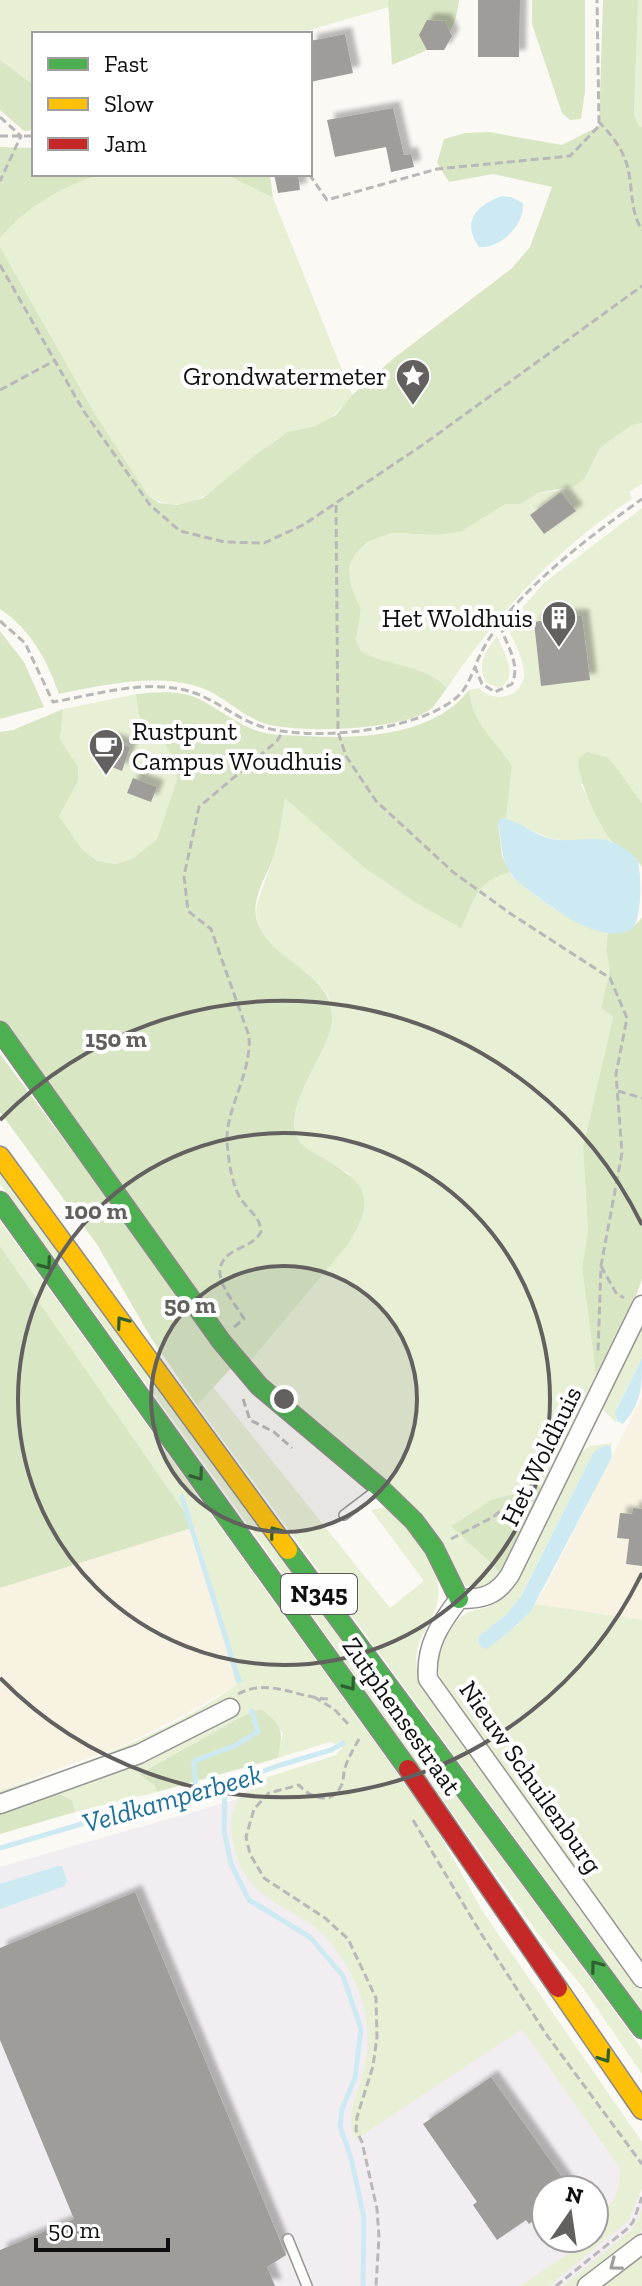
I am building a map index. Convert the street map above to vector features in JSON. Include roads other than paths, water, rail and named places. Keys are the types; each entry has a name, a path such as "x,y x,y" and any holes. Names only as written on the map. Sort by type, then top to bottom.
{"main road":[{"path":"0,1031 221,1341 259,1386 380,1488 414,1521 434,1548 459,1599"},
{"name":"Zutphensestraat","path":"0,1156 642,2029"},
{"name":"Zutphensestraat","path":"0,1201 358,1696 642,2110"}],"street":[{"name":"Het Woldhuis","path":"459,1599 481,1599 492,1595 510,1575 642,1306"},
{"name":"Nieuw Schuilenburg","path":"459,1599 431,1644 426,1660 428,1679 642,1978"},
{"path":"0,1804 139,1754 230,1708"},
{"path":"587,2286 642,2244"}],"lane":[{"path":"344,1515 380,1488"},
{"path":"288,2239 307,2286"}],"water":[{"path":"502,196 523,203 520,219 503,240 479,247 471,230 474,216 485,204"},
{"path":"502,818 552,839 605,840 632,854 639,865 640,883 640,905 633,928 621,933 593,930 551,907 518,882 503,857 498,823"},
{"path":"642,1358 640,1394 623,1424 617,1421 615,1412"},
{"path":"605,1445 611,1447 612,1457 531,1611 492,1645 486,1649 481,1647 479,1636 507,1614 521,1596 593,1453"},
{"path":"62,1866 67,1881 65,1886 0,1909 0,1884"}],"waterway":[{"path":"182,1497 239,1681"},
{"path":"196,1793 194,1761 234,1746 258,1732 252,1711"},
{"name":"Veldkamperbeek","path":"0,1848 139,1807 225,1786 331,1750 343,1743"},
{"path":"225,1786 224,1831 231,1864 249,1900 310,1937 343,1976 361,2029 355,2078 342,2109 340,2126 351,2158 364,2218 363,2286"}],"place":[{"name":"Grondwatermeter","path":"413,407"},
{"name":"Het Woldhuis","path":"559,649"},
{"name":"Rustpunt Campus Woudhuis","path":"106,777"}]}
